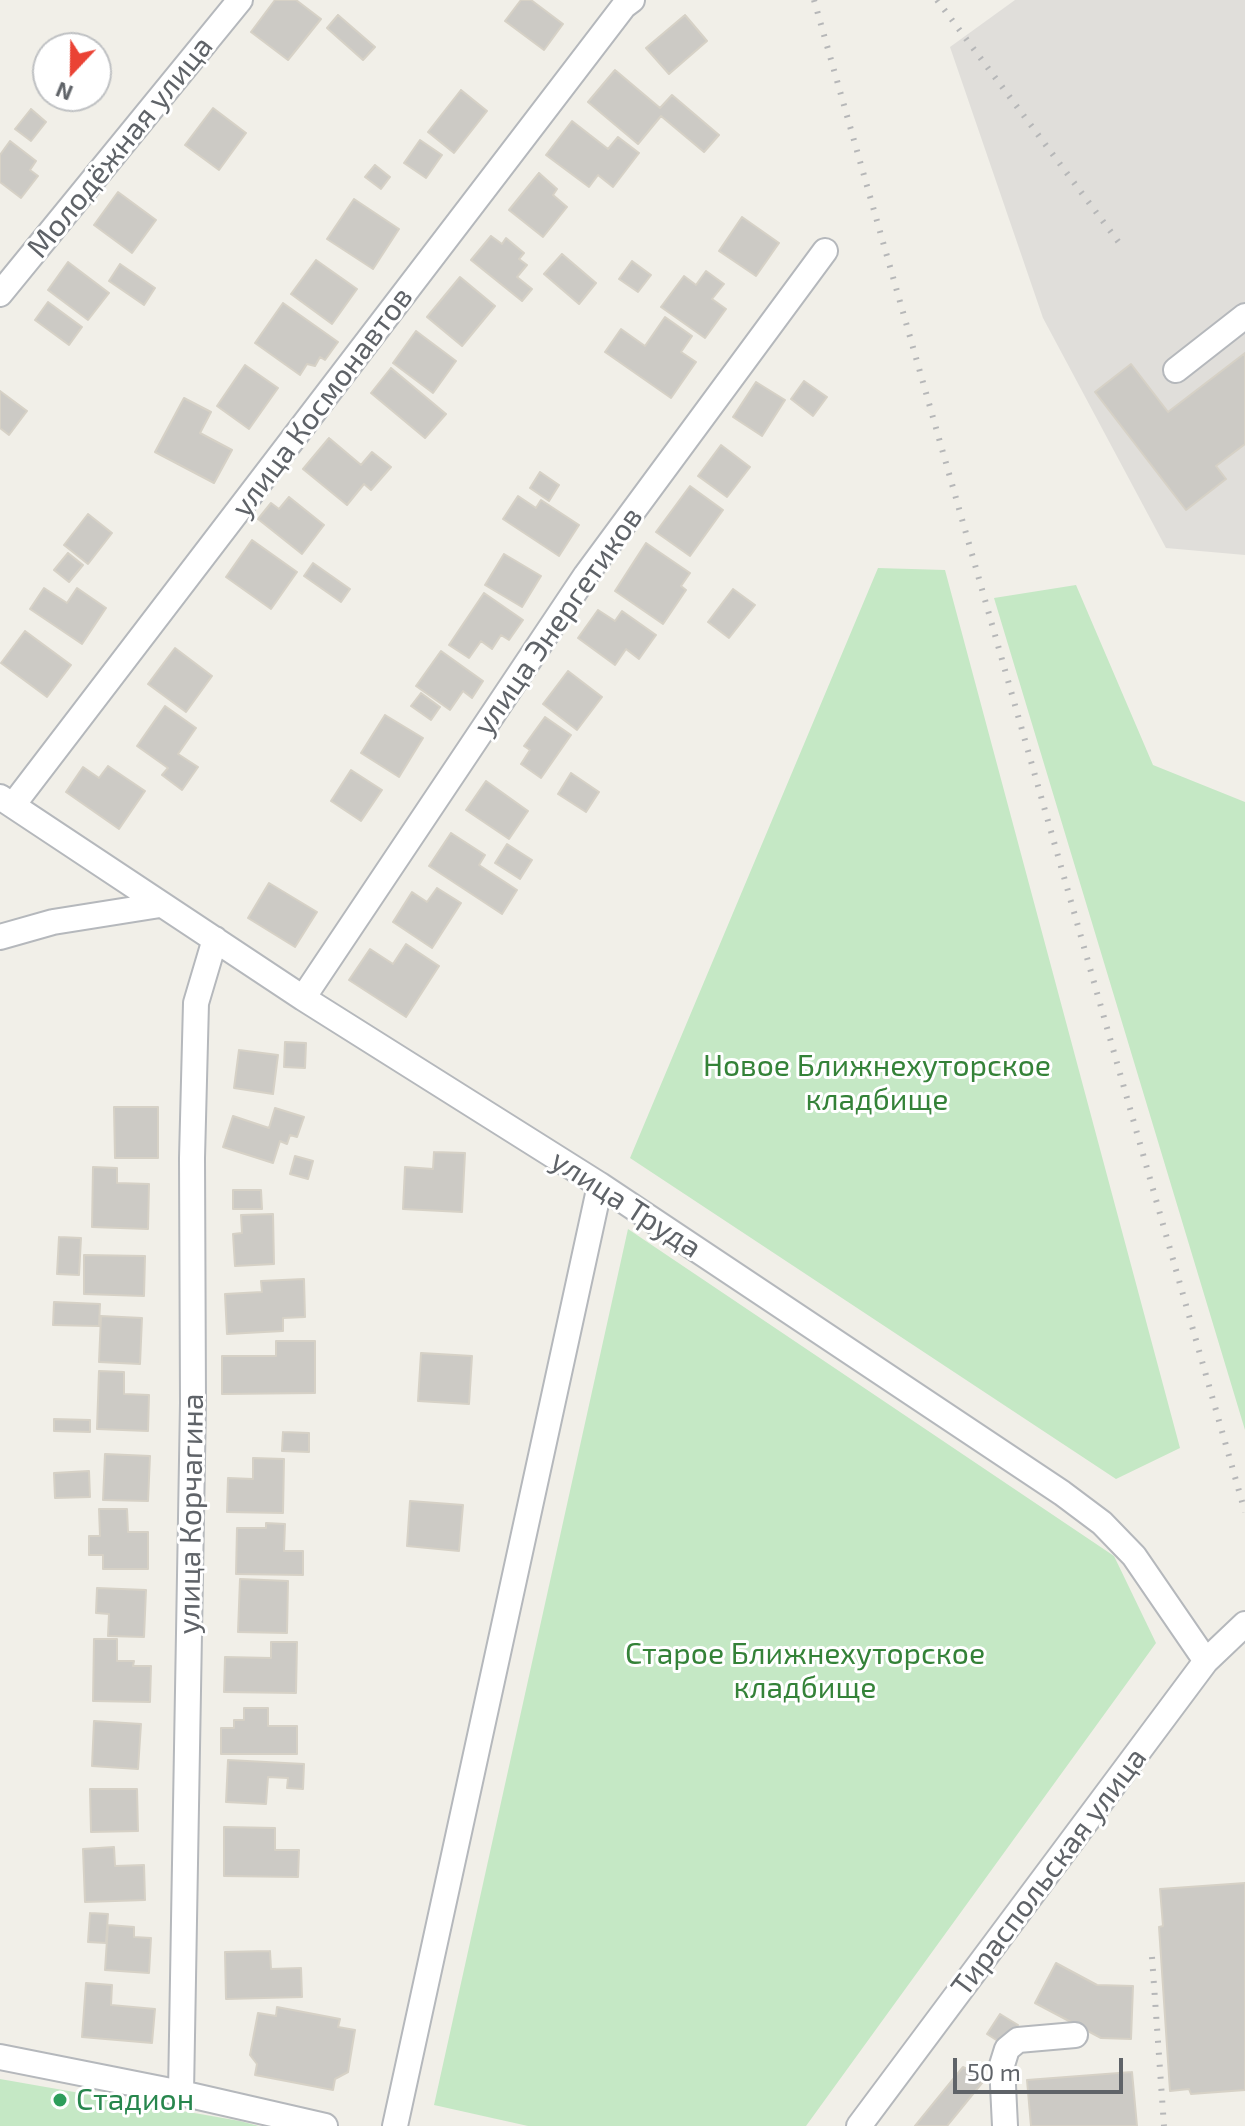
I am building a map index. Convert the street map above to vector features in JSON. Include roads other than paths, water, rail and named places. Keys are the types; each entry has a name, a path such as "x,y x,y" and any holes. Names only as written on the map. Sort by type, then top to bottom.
{"street":[{"name":"Молодёжная улица","path":"0,294 240,0"},
{"name":"улица Космонавтов","path":"6,801 624,6 632,0"},
{"name":"улица Энергетиков","path":"303,998 586,575 825,251"},
{"path":"1176,370 1245,316"},
{"name":"улица Труда","path":"6,801 303,998 600,1185 1062,1493 1102,1523 1134,1556 1206,1661"},
{"path":"0,937 53,922 160,905"},
{"name":"улица Корчагина","path":"181,2093 193,1434 192,1158 196,1003 215,939"},
{"path":"395,2126 600,1185"},
{"name":"Тираспольская улица","path":"859,2126 1206,1661 1245,1624"},
{"path":"1005,2126 1002,2065 1007,2049 1018,2040 1075,2035"},
{"path":"0,2057 325,2126"}],"railway":[{"path":"814,0 1245,1512"},
{"path":"937,0 1123,248"},
{"path":"1152,1957 1164,2126"}],"place":[{"name":"Стадион","path":"60,2100"}],"park label":[{"name":"Новое Ближнехуторское кладбище","path":"877,1083"},
{"name":"Старое Ближнехуторское кладбище","path":"805,1671"}]}
